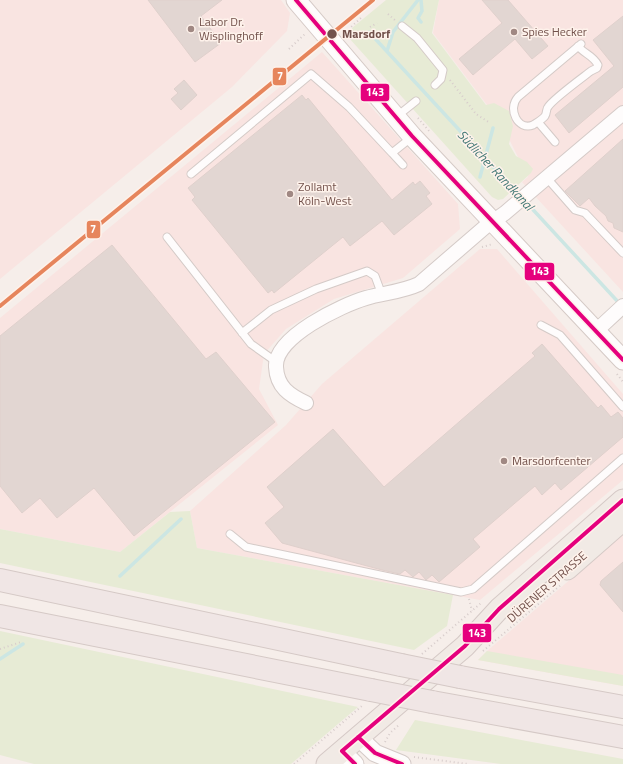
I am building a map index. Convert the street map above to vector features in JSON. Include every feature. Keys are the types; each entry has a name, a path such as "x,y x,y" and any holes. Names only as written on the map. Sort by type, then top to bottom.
{"highway":[{"path":"0,580 401,665 623,707"},
{"path":"0,616 432,702 623,737"}],"main road":[{"path":"296,0 412,136 623,360"},
{"name":"DÜRENER STRASSE","path":"472,650 500,609 623,500"},
{"name":"DÜRENER STRASSE","path":"341,760 358,737 504,624 623,520"}],"street":[{"path":"306,403 290,395 276,376 275,361 285,346 301,330 335,310 365,298 409,289 419,284 492,221 516,204 546,177 623,114"},
{"path":"596,331 620,309"},
{"path":"358,737 375,753 407,760"}],"lane":[{"path":"399,24 417,38 442,70 441,79 435,84"},
{"path":"579,45 583,53 593,57 598,65 597,68 548,107 545,116 538,122 530,126 521,124 515,116 512,108 513,102 579,45"},
{"path":"191,174 311,74 349,107 403,165"},
{"path":"396,117 416,101"},
{"path":"538,122 555,142"},
{"path":"392,153 412,136"},
{"path":"546,177 575,210 585,213 623,253"},
{"path":"167,237 251,344 275,361"},
{"path":"242,333 271,310 316,289 367,271 375,276 382,295"},
{"path":"541,325 560,335 623,407"},
{"path":"230,534 246,547 460,592 466,591 473,589 623,458"}],"path":[{"path":"388,14 399,24"},
{"path":"347,39 351,27 362,17"},
{"path":"370,27 377,23"},
{"path":"289,49 316,24"},
{"path":"442,70 476,114 490,123"},
{"path":"472,650 566,580"},
{"path":"466,591 472,611"},
{"path":"0,649 21,642"},
{"path":"407,760 468,764"}],"shaded area":[{"path":"0,0 281,0 290,13 287,31 232,87 0,279"},
{"path":"439,0 623,0 623,292 522,182 528,177 502,125 433,33"},
{"path":"322,52 458,204 460,229 403,278 334,299 286,329 264,354 259,389 278,425 120,552 0,529 0,318"},
{"path":"480,249 497,249 623,394 623,480 480,600 197,548 190,511 286,425 322,384"},
{"path":"623,534 623,686 478,660 487,651"}],"green space":[{"path":"386,0 439,0 432,33 486,105 494,103 509,111 513,126 509,144 516,156 527,162 533,169 531,173 503,199 498,200 492,197 349,38 352,28"},
{"path":"190,511 197,548 453,595 447,626 414,650 0,563 0,529 120,552 170,512"},
{"path":"0,631 358,707 291,764 34,764 0,755"},
{"path":"487,651 623,675 623,686 478,660"},
{"path":"415,720 623,759 623,764 501,764 396,750"}],"building":[{"name":"Labor Dr. Wisplinghoff","path":"148,0 222,0 201,16 221,43 195,62"},
{"name":"Spies Hecker","path":"482,0 508,0 548,46 532,59 515,39 473,75 459,59 502,23"},
{"path":"623,16 623,87 569,133 555,115 614,66 593,40"},
{"path":"184,80 197,95 181,110 171,99 178,93 174,89"},
{"name":"Zollamt Köln-West","path":"302,95 306,100 308,98 392,200 413,182 415,185 420,181 430,193 426,196 432,204 394,235 382,221 350,246 343,237 274,293 272,290 268,293 192,200 195,197 188,188"},
{"path":"623,139 623,232 614,228 613,223 608,221 606,216 589,198 580,206 565,191"},
{"path":"112,245 206,359 216,352 275,422 134,536 94,488 57,518 40,498 22,513 0,486 0,336"},
{"name":"Marsdorfcenter","path":"542,344 598,408 601,405 611,417 618,412 623,418 623,437 561,490 555,483 542,495 535,486 473,539 480,547 439,582 432,575 426,580 419,572 413,577 405,570 400,574 282,543 265,523 284,507 267,487 333,429 384,487 535,356 532,353"},
{"path":"623,562 623,612 600,585 601,581"}],"waterway":[{"path":"387,51 393,32 418,0"},
{"path":"421,0 422,11 418,18 421,22"},
{"name":"Südlicher Randkanal","path":"369,32 521,197"},
{"path":"480,177 493,128"},
{"name":"Südlicher Randkanal","path":"525,201 620,304"},
{"path":"120,576 181,519"},
{"path":"0,659 23,644"}],"transit line":[{"name":"143","path":"296,0 412,136 623,360"},
{"name":"7","path":"0,306 373,0"},
{"name":"143","path":"355,764 342,751 465,646 499,609 623,500"},
{"name":"143","path":"358,737 375,753 402,764"}],"place":[{"name":"Labor Dr. Wisplinghoff","path":"191,29"},
{"name":"Spies Hecker","path":"514,32"},
{"name":"Marsdorf","path":"332,34"},
{"name":"Zollamt Köln-West","path":"290,194"},
{"name":"Marsdorfcenter","path":"504,461"}]}
